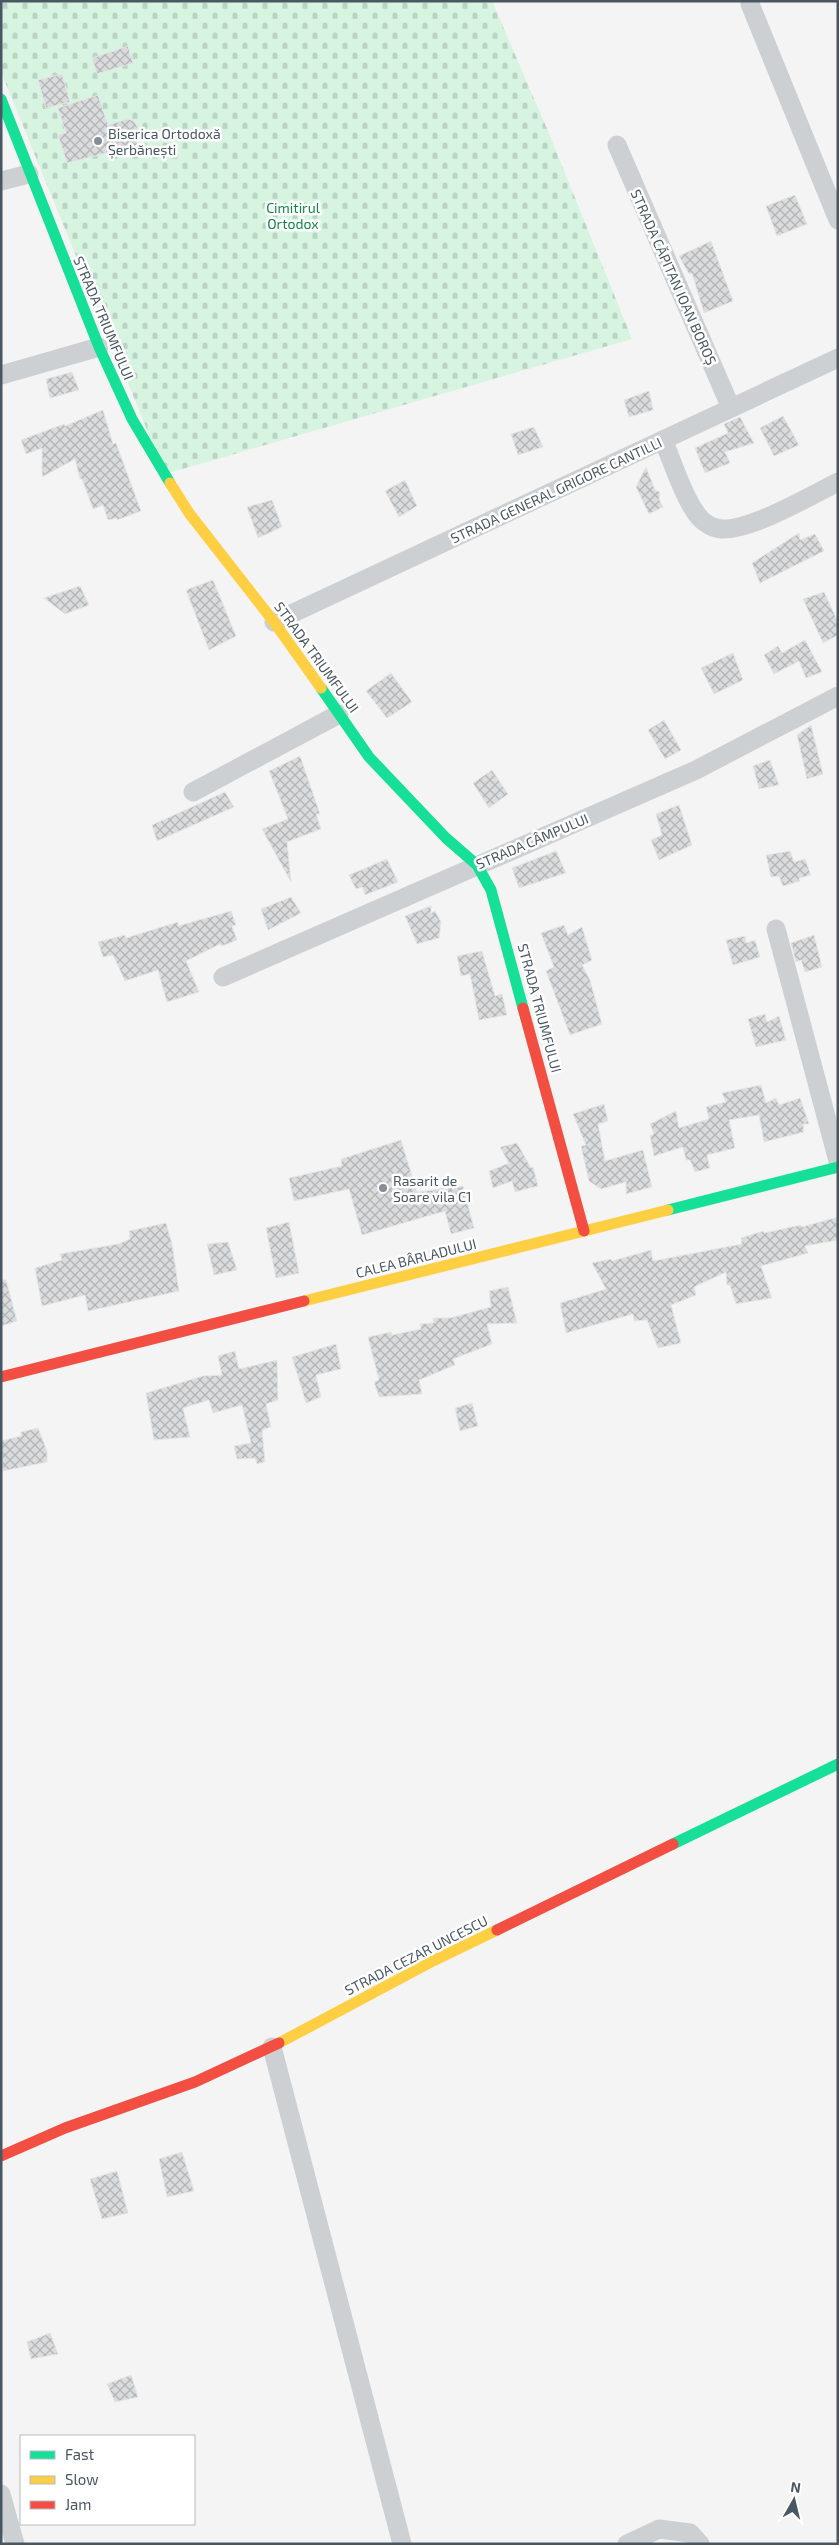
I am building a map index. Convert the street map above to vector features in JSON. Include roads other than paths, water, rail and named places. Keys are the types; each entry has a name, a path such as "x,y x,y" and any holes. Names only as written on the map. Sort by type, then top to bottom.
{"street":[{"path":"750,4 838,220"},
{"name":"STRADA TRIUMFULUI","path":"1,99 98,346 132,419 189,512 274,622 369,756 446,838 477,865 491,890 500,915 584,1231"},
{"name":"STRADA CĂPITAN IOAN BOROȘ","path":"617,145 731,408"},
{"path":"1,182 29,174"},
{"path":"1,375 98,346"},
{"name":"STRADA GENERAL GRIGORE CANTILLI","path":"274,622 838,358"},
{"path":"663,440 693,510 708,525 720,529 735,528 755,522 838,482"},
{"name":"STRADA CÂMPULUI","path":"222,977 696,770 838,696"},
{"path":"193,792 339,714"},
{"path":"776,929 838,1161"},
{"name":"CALEA BÂRLADULUI","path":"1,1377 838,1167"},
{"name":"STRADA CEZAR UNCESCU","path":"1,2156 65,2128 196,2082 272,2047 433,1961 838,1764"},
{"path":"272,2047 402,2544"},
{"path":"1,2494 15,2544"},
{"path":"627,2544 659,2529 690,2533 700,2544"}],"place":[{"name":"Biserica Ortodoxă Șerbănești","path":"98,141"},
{"name":"Rasarit de Soare vila C1","path":"383,1188"}],"park label":[{"name":"Cimitirul Ortodox","path":"293,216"}]}
